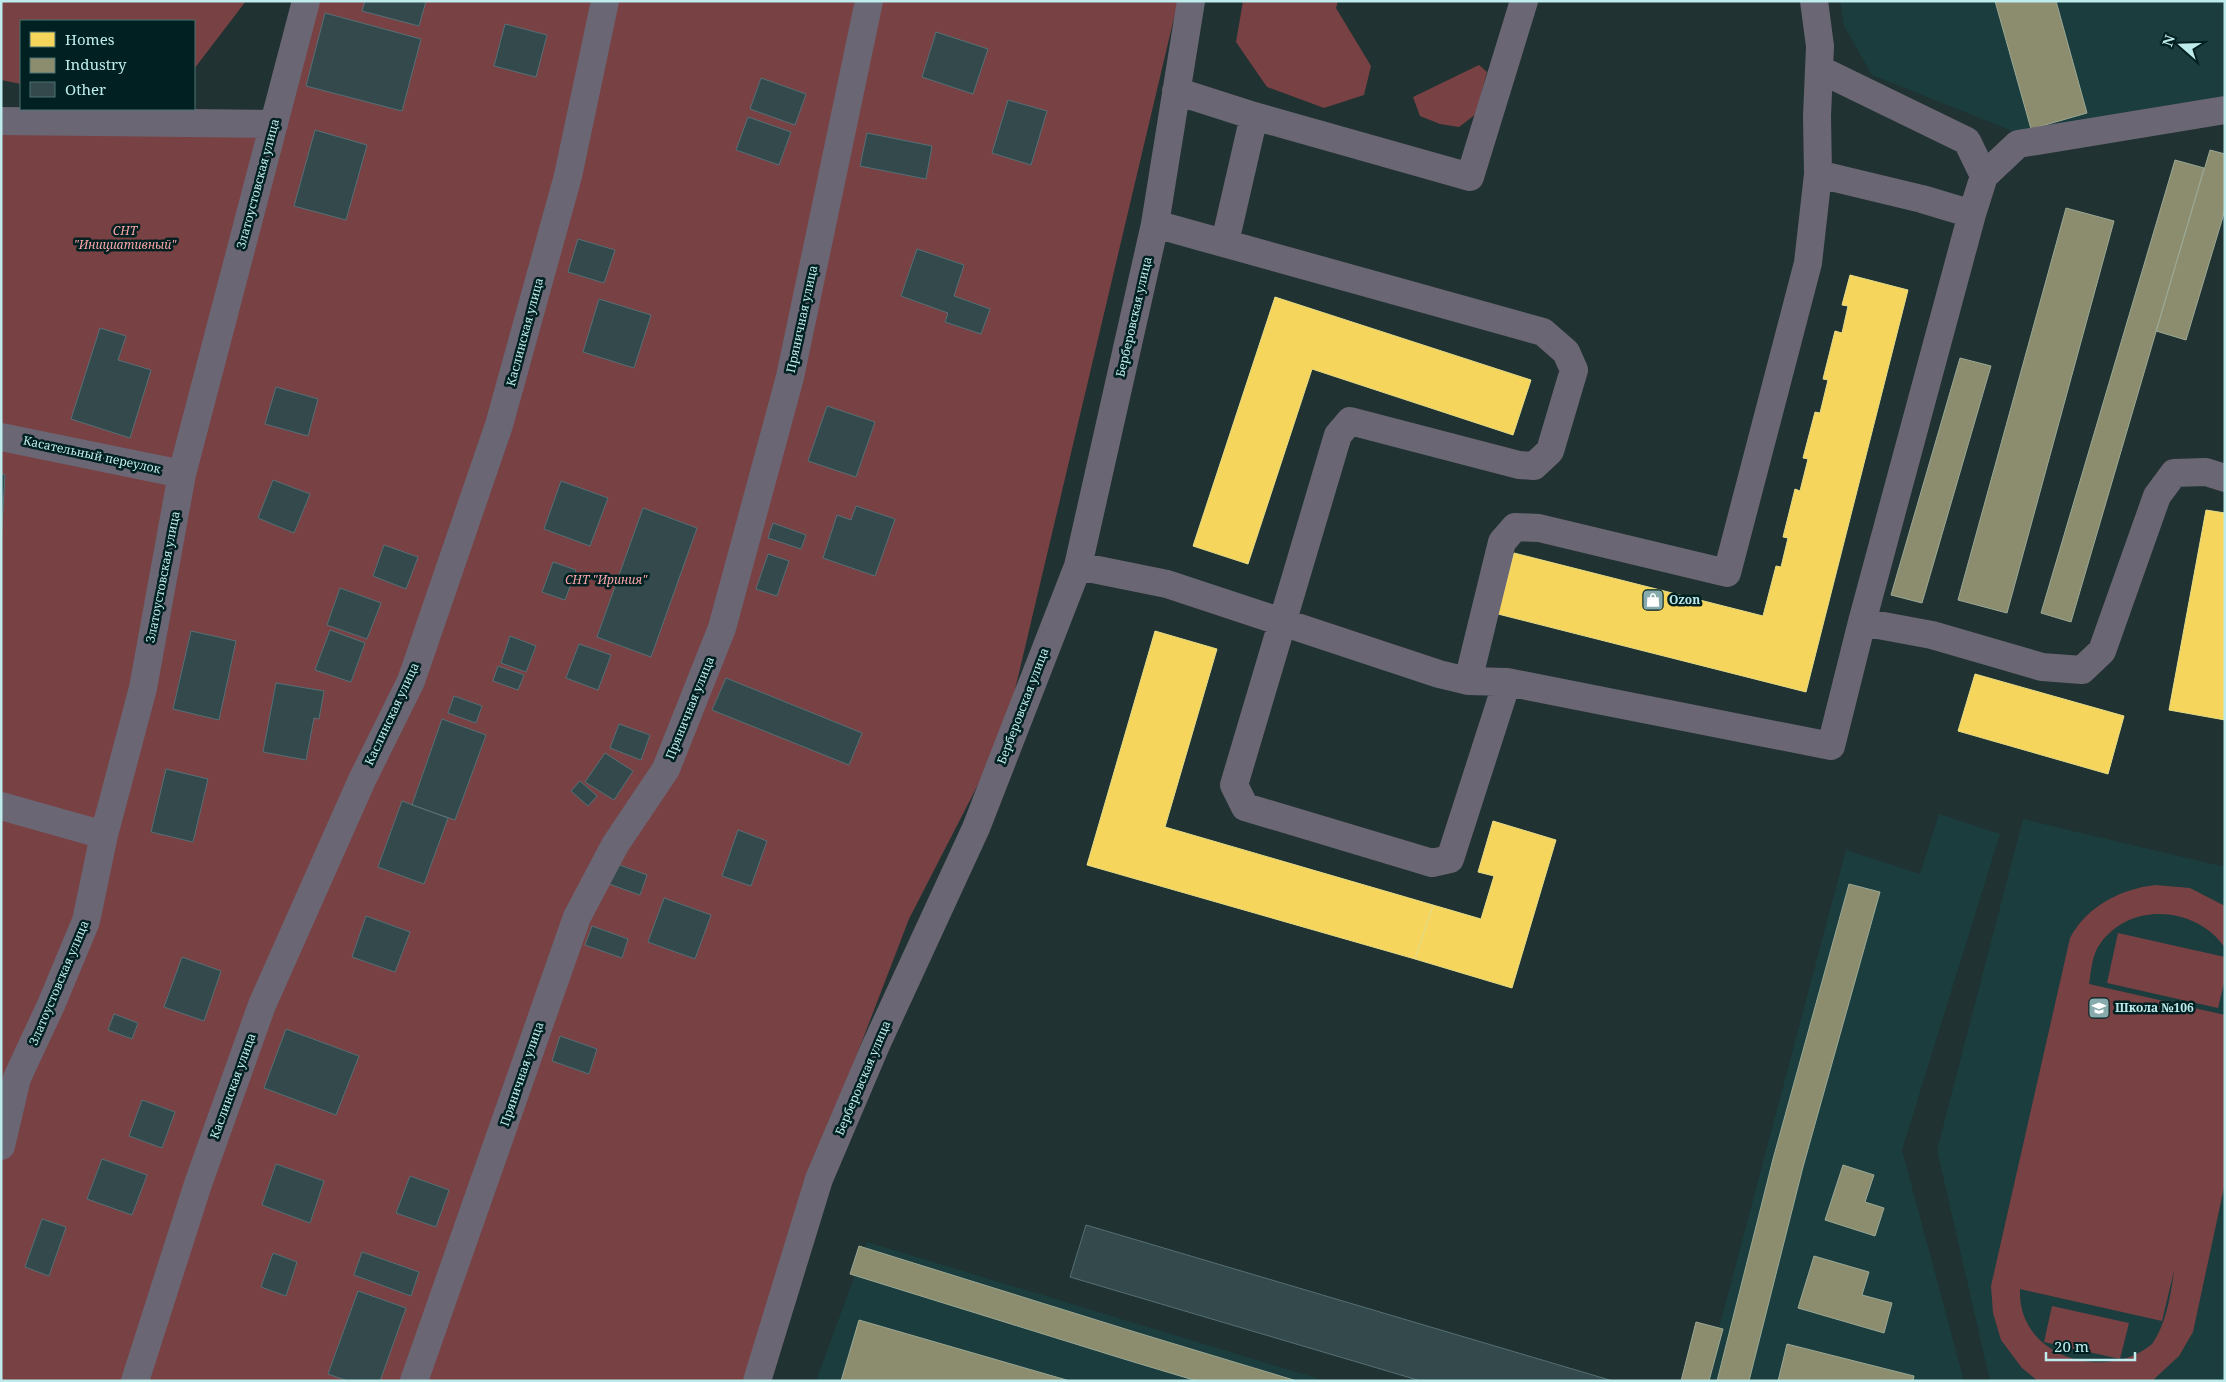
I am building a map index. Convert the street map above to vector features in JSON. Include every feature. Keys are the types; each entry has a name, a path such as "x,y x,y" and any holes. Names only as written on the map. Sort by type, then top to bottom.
{"street":[{"name":"Златоустовская улица","path":"1,1146 17,1078 51,1006 86,921 104,835 142,688 182,474 306,1"},
{"name":"Каслинская улица","path":"135,1381 198,1184 262,1005 362,780 411,681 499,425 568,176 605,1"},
{"name":"Пряничная улица","path":"414,1381 578,917 615,845 666,769 722,628 790,377 869,1"},
{"name":"Берберовская улица","path":"757,1381 819,1179 876,1045 976,828 1078,566 1155,224 1191,1"},
{"path":"1176,91 1254,116 1470,177 1524,1"},
{"path":"1468,681 1502,542 1515,527 1539,528 1727,574 1808,263 1818,174 1820,46 1814,1"},
{"path":"1819,69 1967,141 1984,176"},
{"path":"1078,566 1167,584 1439,674 1468,681 1507,682 1831,746 1862,622 1972,214 1984,176 2018,144 2225,110"},
{"path":"1225,242 1254,116"},
{"path":"1,121 274,124"},
{"path":"1818,174 1922,199 1972,214"},
{"path":"1155,224 1543,332 1566,352 1574,370 1550,451 1534,466 1519,466 1350,421 1338,435 1284,623 1234,785 1245,807 1432,863 1450,859 1507,682"},
{"name":"Касательный переулок","path":"1,437 182,474"},
{"path":"1862,622 1932,635 2042,667 2082,670 2102,651 2156,496 2174,473 2206,472 2225,478"},
{"path":"1,806 104,835"}],"shaded area":[{"path":"1840,1 2225,1 2225,106 2042,143 1872,75 1844,26"},
{"path":"1939,814 2000,834 1902,1150 1964,1381 1705,1381 1846,850 1920,874"},
{"name":"Школа №106","path":"2023,819 2225,867 2225,1381 1990,1381 1937,1150"},
{"path":"867,1242 1326,1381 816,1381"}],"green space":[{"path":"1,1 246,1 195,68 195,20 20,20 20,84 1,80"},
{"name":"СНТ \"Ириния\"","path":"319,1 1178,1 1005,732 909,919 791,1226 745,1381 1,1381 1,112 165,113 148,110 169,110 168,114 283,116"},
{"path":"1243,1 1338,1 1336,8 1371,66 1364,95 1324,108 1267,87 1236,42"},
{"path":"1479,65 1487,72 1476,114 1459,127 1440,124 1420,116 1413,97"},
{"path":"2155,885 2190,888 2225,906 2225,948 2213,934 2198,924 2181,917 2163,914 2145,915 2128,921 2113,930 2100,944 2094,958 2089,984 2225,1015 2225,1183 2193,1332 2179,1356 2152,1381 2038,1381 2022,1368 2001,1340 1993,1313 1991,1286 2070,938 2077,927 2095,908 2118,895","holes":["2174,1271 2161,1328 2152,1344 2134,1355 2112,1361 2090,1362 2068,1357 2049,1347 2033,1332 2023,1313 2020,1289 2162,1321"]},
{"path":"2118,933 2225,957 2225,979 2218,1008 2107,983"},
{"path":"2052,1306 2129,1323 2120,1359 2044,1342"}],"building: Homes":[{"path":"1850,275 1908,290 1806,692 1498,614 1514,553 1763,616 1776,566 1781,567 1788,538 1783,537 1795,489 1800,491 1808,459 1803,458 1815,412 1820,413 1828,380 1823,379 1835,331 1842,333 1848,306 1842,305"},
{"path":"1275,297 1531,380 1513,435 1312,369 1248,564 1193,546"},
{"path":"2206,510 2225,513 2225,720 2169,710"},
{"path":"1155,631 1217,649 1165,827 1433,905 1415,959 1087,865"},
{"path":"1975,674 2124,716 2108,774 1958,731"},
{"path":"1493,821 1556,840 1512,988 1415,959 1433,905 1481,919 1494,876 1478,872"}],"building: Industry":[{"path":"1995,1 2056,1 2087,113 2031,129"},
{"path":"2210,150 2225,154 2225,210 2186,340 2156,331"},
{"path":"2175,160 2204,168 2071,622 2041,613"},
{"path":"2066,208 2114,221 2007,613 1958,600"},
{"path":"1960,358 1991,366 1922,603 1891,595"},
{"path":"1849,884 1880,892 1803,1167 1749,1381 1717,1381 1773,1159"},
{"path":"1843,1165 1874,1175 1865,1202 1884,1208 1875,1236 1825,1220"},
{"path":"859,1246 1297,1381 1197,1381 1127,1360 850,1274"},
{"path":"1814,1256 1869,1272 1862,1295 1892,1303 1884,1333 1798,1308"},
{"path":"859,1320 1070,1381 841,1381"},
{"path":"1696,1322 1723,1329 1709,1381 1681,1381"},
{"path":"1787,1344 1914,1376 1913,1381 1778,1381"}],"building: Other":[{"path":"365,1 426,1 419,26 362,11"},
{"path":"325,13 421,39 402,111 306,86"},
{"path":"505,24 547,35 536,77 494,66"},
{"path":"936,32 988,49 973,94 922,77"},
{"path":"761,78 806,94 795,125 750,109"},
{"path":"1008,100 1047,111 1031,165 992,153"},
{"path":"748,117 791,132 779,165 736,150"},
{"path":"315,130 367,145 346,220 294,206"},
{"path":"867,133 932,146 926,179 860,166"},
{"path":"578,239 615,250 604,283 568,272"},
{"path":"917,249 964,265 954,296 990,309 981,334 945,322 948,313 901,296"},
{"path":"599,299 651,315 634,368 583,352"},
{"path":"100,328 126,336 118,360 151,370 130,438 71,419"},
{"path":"276,387 318,399 308,436 265,424"},
{"path":"827,406 875,422 856,477 808,461"},
{"path":"1,474 5,475 1,544"},
{"path":"273,480 310,494 294,533 258,518"},
{"path":"561,481 608,498 590,546 544,529"},
{"path":"856,506 895,519 875,576 823,558 837,515 851,520"},
{"path":"643,508 697,528 651,657 597,637"},
{"path":"773,523 806,535 801,549 768,538"},
{"path":"384,545 418,557 406,589 373,576"},
{"path":"768,554 789,561 777,596 756,589"},
{"path":"553,562 576,570 565,600 542,592"},
{"path":"340,588 381,603 367,639 327,625"},
{"path":"330,630 365,643 351,682 315,670"},
{"path":"191,631 236,641 219,720 173,709"},
{"path":"510,636 536,646 526,672 501,663"},
{"path":"579,644 611,655 598,690 566,678"},
{"path":"498,666 524,675 518,690 493,681"},
{"path":"726,678 862,733 849,765 712,710"},
{"path":"276,683 324,691 319,719 314,718 306,760 263,752"},
{"path":"454,696 482,706 476,723 448,713"},
{"path":"442,719 486,735 455,820 412,805"},
{"path":"619,724 650,735 641,760 610,748"},
{"path":"605,753 633,771 614,800 585,782"},
{"path":"166,769 208,779 193,842 151,832"},
{"path":"580,781 597,796 588,806 571,791"},
{"path":"402,801 448,818 424,884 378,867"},
{"path":"738,830 767,841 751,886 722,876"},
{"path":"617,864 647,875 640,895 609,884"},
{"path":"664,898 711,915 695,959 648,942"},
{"path":"366,916 410,932 395,972 352,957"},
{"path":"592,926 628,939 622,958 585,945"},
{"path":"182,957 221,971 204,1021 164,1007"},
{"path":"114,1014 138,1023 132,1039 108,1030"},
{"path":"286,1029 359,1056 336,1115 264,1088"},
{"path":"560,1036 597,1049 589,1074 552,1061"},
{"path":"142,1100 175,1112 162,1148 129,1136"},
{"path":"102,1159 147,1175 132,1215 87,1199"},
{"path":"276,1164 324,1181 310,1223 262,1205"},
{"path":"410,1176 449,1190 436,1227 396,1213"},
{"path":"42,1219 66,1227 49,1276 25,1267"},
{"path":"1086,1225 1613,1381 1421,1381 1070,1277"},
{"path":"362,1252 419,1272 411,1296 354,1275"},
{"path":"273,1253 297,1262 286,1296 261,1287"},
{"path":"358,1291 406,1308 380,1381 348,1381 328,1374"}],"place":[{"name":"Ozon","path":"1653,600"},
{"name":"Школа №106","path":"2099,1008"}],"park label":[{"name":"СНТ \"Инициативный\"","path":"125,238"}]}
